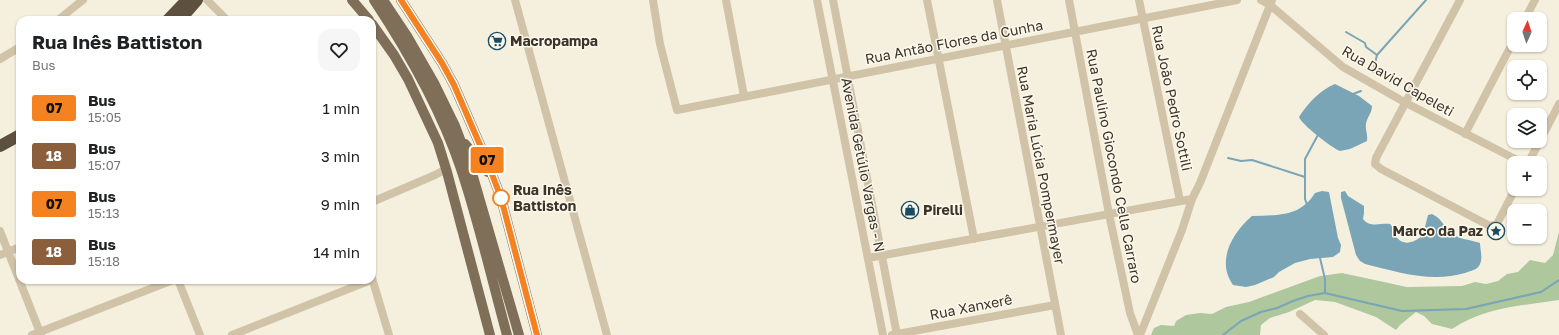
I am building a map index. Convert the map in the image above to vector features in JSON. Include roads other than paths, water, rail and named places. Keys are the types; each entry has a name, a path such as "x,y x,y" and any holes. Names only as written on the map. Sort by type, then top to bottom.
{"highway":[{"path":"172,16 187,0"},
{"path":"183,16 197,0"},
{"path":"0,146 16,137"},
{"path":"0,149 16,141"}],"main road":[{"path":"352,0 366,16"},
{"path":"374,0 427,88 461,168 507,335"},
{"path":"383,0 407,36 434,83 459,138 469,163 518,335"},
{"path":"401,0 428,41 454,85 494,180 501,198 537,335"},
{"path":"376,30 394,55 408,79 438,143 447,171 490,335"},
{"path":"459,138 494,180"},
{"path":"447,171 458,185 469,210 474,228 482,240"}],"street":[{"path":"63,16 83,0"},
{"path":"207,0 223,16"},
{"path":"515,0 607,335"},
{"name":"Rua Antão Flores da Cunha","path":"653,0 660,44 676,110 688,109 744,96 1237,0"},
{"path":"726,0 744,96"},
{"name":"Avenida Getúlio Vargas - N","path":"818,0 883,335"},
{"name":"Avenida Getúlio Vargas - N","path":"833,0 882,256 895,335"},
{"path":"927,0 974,239"},
{"name":"Rua Maria Lúcia Pompermayer","path":"997,0 1060,335"},
{"name":"Rua Paulino Giocondo Cella Carraro","path":"1069,0 1109,214 1130,313 1139,335"},
{"name":"Rua João Pedro Sottili","path":"1139,0 1180,201"},
{"path":"1139,335 1182,230 1192,199 1200,183 1271,2 1261,0"},
{"path":"1460,0 1376,158 1375,164 1381,169 1490,226 1497,224 1511,196"},
{"path":"1529,12 1535,0"},
{"name":"Rua David Capeleti","path":"1271,2 1343,67 1406,103 1509,156"},
{"path":"0,59 16,50"},
{"path":"1465,134 1508,52"},
{"path":"1547,127 1559,104"},
{"path":"376,200 447,171"},
{"path":"868,258 1192,199"},
{"path":"0,231 16,274"},
{"path":"0,255 16,249"},
{"path":"20,284 38,334 163,284"},
{"path":"180,284 200,335"},
{"path":"232,335 360,284"},
{"path":"374,284 389,335"},
{"name":"Rua Xanxerê","path":"895,335 1055,305"},
{"path":"1300,314 1324,335"}],"water":[{"path":"1335,84 1359,96 1372,106 1366,124 1367,141 1350,149 1340,151 1317,136 1299,117 1315,98 1324,90"},
{"path":"1322,191 1329,192 1338,238 1341,245 1340,252 1333,257 1310,259 1295,263 1279,272 1274,277 1255,285 1246,287 1233,285 1228,276 1226,257 1233,239 1245,223 1252,216 1279,215 1295,211 1309,201 1315,193"},
{"path":"1345,191 1348,196 1364,206 1363,219 1366,222 1372,224 1390,224 1397,237 1407,243 1423,235 1428,215 1432,214 1440,220 1453,235 1480,243 1481,262 1478,268 1452,276 1427,277 1365,264 1360,261 1356,255 1341,198 1341,192"}],"waterway":[{"path":"1373,72 1377,55 1426,0"},
{"path":"1346,32 1365,43 1366,47 1377,55"},
{"path":"1353,94 1361,91"},
{"path":"1307,205 1305,199 1305,159 1319,133"},
{"path":"1228,158 1241,161 1252,160 1305,177"},
{"path":"1320,258 1325,279 1325,293"},
{"path":"1223,335 1241,321 1261,312 1277,308 1308,296 1325,293 1402,311 1466,309 1541,292 1559,280"}],"place":[{"name":"Macropampa","path":"497,41"},
{"name":"Rua Inês Battiston","path":"501,198"},
{"name":"Pirelli","path":"910,210"},
{"name":"Marco da Paz","path":"1496,231"}]}
